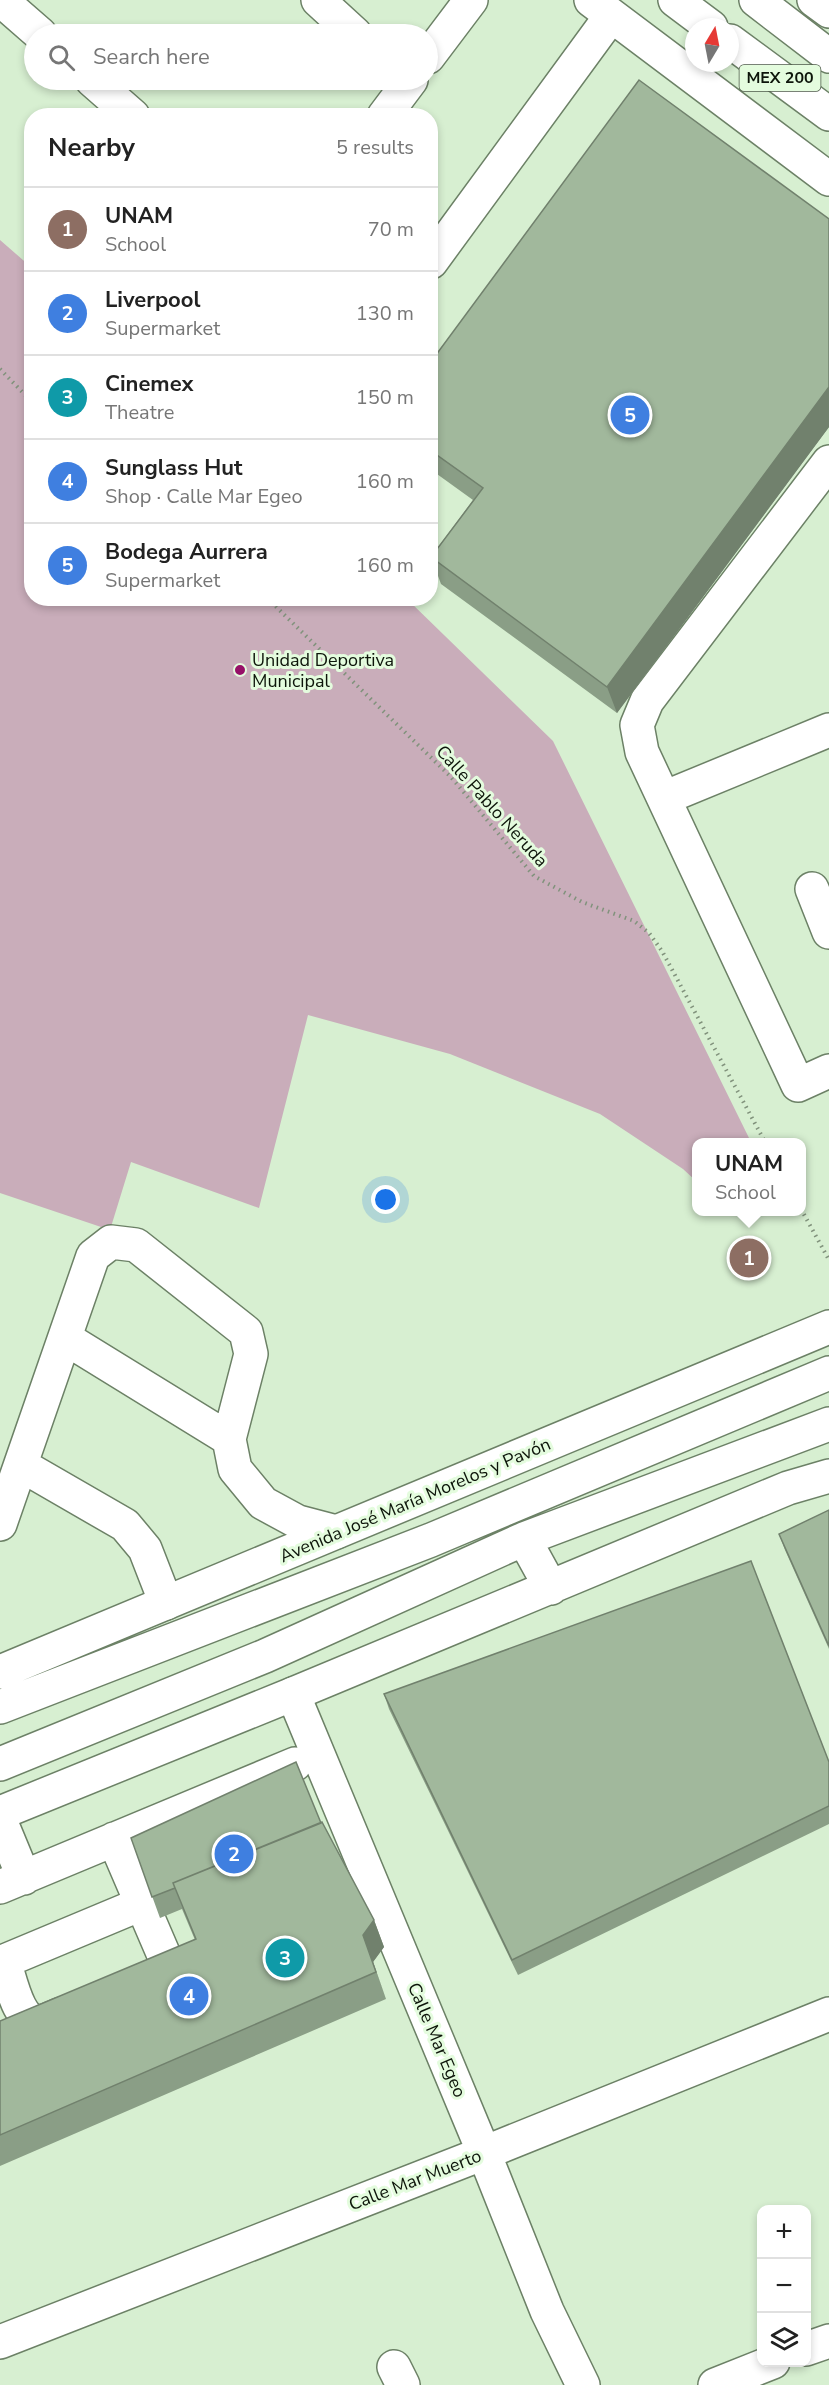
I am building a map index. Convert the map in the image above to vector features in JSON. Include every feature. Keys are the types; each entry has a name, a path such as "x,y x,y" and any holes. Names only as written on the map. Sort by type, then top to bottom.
{"main road":[{"path":"1,0 29,24"},
{"path":"318,0 344,24"},
{"path":"438,44 471,0"},
{"path":"675,0 699,18"},
{"name":"MEX 200","path":"756,0 829,56"},
{"path":"814,0 829,11"},
{"path":"438,252 601,8 829,179"},
{"name":"MEX 200","path":"739,48 829,114"},
{"path":"103,90 124,108"},
{"path":"389,108 401,90"},
{"path":"829,462 647,701 637,726 642,752 798,1085 829,1071"},
{"path":"664,798 829,730"},
{"path":"812,889 829,932"},
{"path":"0,1524 93,1256 111,1242 136,1245 246,1332 251,1354 229,1439 235,1469 263,1503 298,1522 336,1532"},
{"name":"Avenida José María Morelos y Pavón","path":"0,1672 828,1331"},
{"path":"65,1338 229,1439"},
{"path":"0,1707 431,1540 829,1373"},
{"path":"0,1764 265,1656 524,1539 829,1424"},
{"path":"21,1465 125,1525 145,1549 166,1603"},
{"path":"0,1813 293,1695 788,1488 829,1476"},
{"path":"524,1539 551,1588"},
{"name":"Calle Mar Egeo","path":"293,1695 548,2311 583,2385"},
{"path":"0,1820 12,1883 318,1755"},
{"path":"114,1839 166,1960 166,1969 159,1976 39,2023 21,2013 2,1962 141,1904"},
{"name":"Calle Mar Muerto","path":"0,2342 484,2153 829,2014"},
{"path":"811,2348 829,2341"},
{"path":"716,2385 761,2367"}],"path":[{"path":"0,369 24,394"},
{"name":"Calle Pablo Neruda","path":"275,606 451,777 534,876 582,902 634,921 649,933 662,951 762,1138"},
{"path":"805,1216 829,1260"}],"shaded area":[{"name":"Unidad Deportiva Municipal","path":"0,240 24,261 24,606 414,606 553,741 749,1138 692,1138 692,1177 600,1114 450,1054 308,1015 259,1208 131,1162 110,1230 0,1193"}],"building":[{"path":"639,80 829,219 829,387 607,687 438,562 438,548 483,488 438,456 438,352"},
{"path":"829,1510 829,1646 779,1534"},
{"path":"751,1561 829,1762 829,1806 512,1960 384,1694"},
{"path":"296,1762 321,1823 173,1883 175,1888 152,1897 131,1838"},
{"path":"322,1822 374,1920 363,1935 376,1972 0,2135 0,2021 196,1939 173,1883"}],"place":[{"name":"Bodega Aurrera","path":"630,415"},
{"name":"Unidad Deportiva Municipal","path":"240,670"},
{"name":"UNAM","path":"749,1258"},
{"name":"Liverpool","path":"234,1854"},
{"name":"Cinemex","path":"285,1958"},
{"name":"Sunglass Hut","path":"189,1996"}]}
